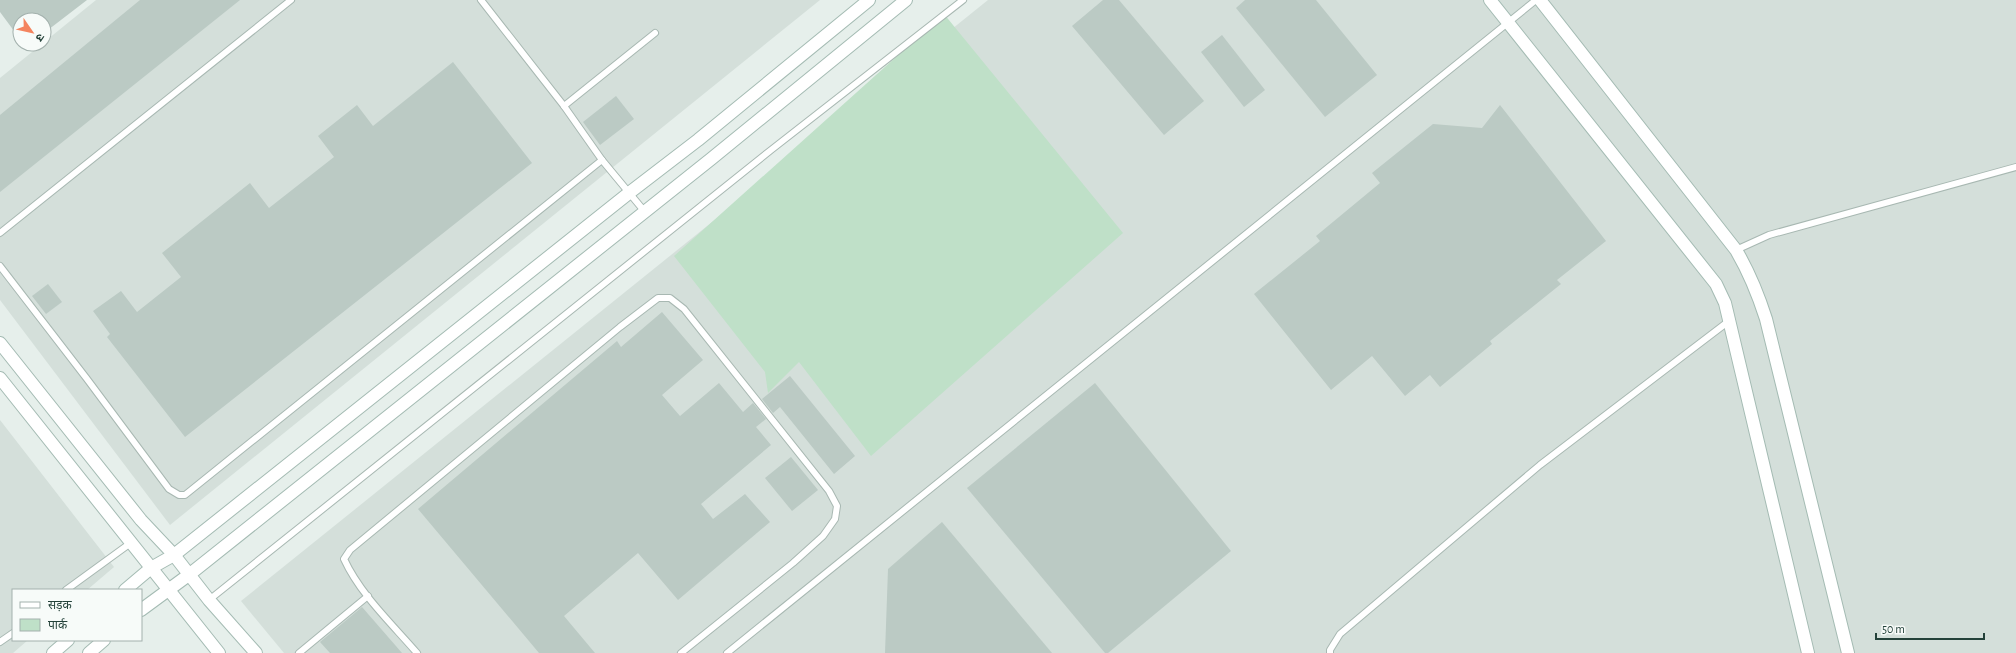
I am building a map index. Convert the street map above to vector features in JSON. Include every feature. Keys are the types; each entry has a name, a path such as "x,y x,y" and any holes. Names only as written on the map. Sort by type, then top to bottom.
{"street":[{"path":"126,589 152,568 174,555 629,193 698,140 869,0"},
{"path":"142,609 167,589 190,574 645,212 906,0"},
{"path":"1490,0 1716,284 1725,304 1808,653"},
{"path":"1540,0 1736,250 1757,290 1766,319 1848,653"},
{"path":"0,343 141,520 174,555 210,600 256,653"},
{"path":"0,378 219,653"},
{"path":"53,653 67,641"},
{"path":"89,653 103,641"}],"lane":[{"path":"0,233 291,0"},
{"path":"481,0 564,106 602,160 645,212"},
{"path":"210,600 765,155 964,0"},
{"path":"727,653 1536,0"},
{"path":"564,106 655,33"},
{"path":"0,266 87,378 169,488 179,495 185,495 602,160"},
{"path":"1736,250 1769,235 2016,167"},
{"path":"417,653 368,596 349,569 344,559 350,550 620,327 658,298 670,298 684,309 830,491 837,506 835,519 823,536 793,563 681,653"},
{"path":"1330,653 1330,650 1340,634 1540,465 1729,321"},
{"path":"67,589 132,542"},
{"path":"299,653 368,596"},
{"path":"0,642 12,633"}],"shaded area":[{"path":"96,0 820,0 170,525 0,300 0,78 32,52 52,52 52,36"},
{"path":"988,0 2016,0 2016,653 284,653 241,601"},
{"path":"0,420 114,567 88,589 12,589 12,641 27,641 13,653 0,653"}],"green space":[{"path":"944,14 1123,233 871,456 799,362 768,393 765,372 674,256"}],"building":[{"path":"0,0 87,0 52,27 52,12 12,12 12,28 0,12"},
{"path":"140,0 240,0 0,192 0,115"},
{"path":"1103,0 1119,0 1204,101 1164,135 1072,26"},
{"path":"1245,0 1316,0 1377,75 1325,117 1236,8"},
{"path":"1222,35 1265,90 1244,107 1201,52"},
{"path":"453,62 532,163 185,437 107,337 110,334 93,311 121,291 137,312 181,277 162,253 250,183 269,208 334,157 318,136 357,105 373,126"},
{"path":"616,96 634,119 600,145 583,122"},
{"path":"1500,105 1606,241 1557,280 1561,284 1490,341 1492,344 1440,387 1430,375 1405,396 1372,356 1331,390 1254,294 1320,241 1316,236 1380,183 1372,173 1433,124 1482,128"},
{"path":"48,284 62,302 46,314 32,296"},
{"path":"662,312 703,360 662,395 680,416 719,383 743,412 753,403 766,419 756,427 771,445 701,504 713,519 745,494 770,522 678,600 638,553 564,616 595,653 539,653 418,509 617,341 621,347"},
{"path":"790,376 855,456 834,474 780,407 773,413 762,399"},
{"path":"1095,383 1231,551 1108,653 1105,653 967,488"},
{"path":"791,457 818,490 792,511 765,478"},
{"path":"942,522 1052,653 885,653 888,569"},
{"path":"362,607 402,653 330,653 320,642"}]}
